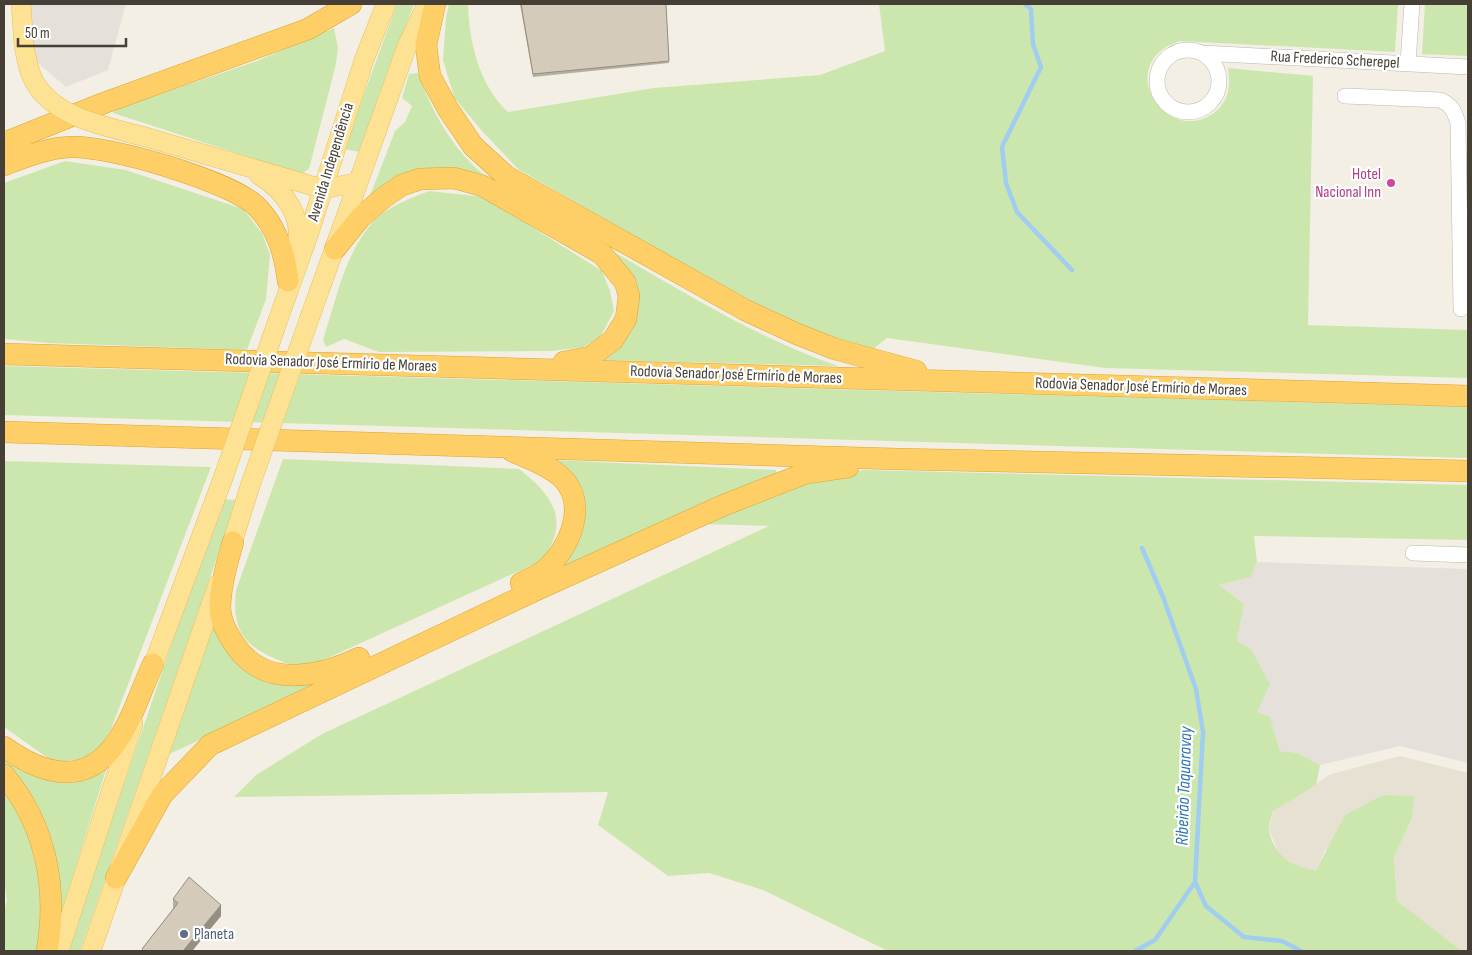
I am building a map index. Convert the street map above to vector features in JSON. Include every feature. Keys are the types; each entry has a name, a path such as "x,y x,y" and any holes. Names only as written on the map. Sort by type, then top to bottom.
{"highway":[{"path":"4,143 104,103 308,29 351,4"},
{"path":"435,4 426,45 430,76 448,110 473,146 506,176 745,310 797,334 885,364 960,381"},
{"path":"4,165 45,150 71,147 96,149 132,157 185,173 243,198 261,212 270,224 282,248 288,280"},
{"path":"335,249 360,218 383,198 402,185 420,179 454,178 483,186 501,195 602,254 621,274 629,296 626,319 613,340 590,357 528,369"},
{"name":"Rodovia Senador José Ermírio de Moraes","path":"4,354 1468,396"},
{"path":"4,432 498,445 897,459 1468,471"},
{"path":"233,542 222,587 220,607 225,630 239,651 261,669 287,676 313,674 337,668 530,578 546,569 559,555 570,536 574,522 572,492 560,476 537,461 498,445"},
{"path":"116,878 162,794 210,745 534,591 724,505 806,473 897,459"},
{"path":"4,747 41,769 59,773 87,767 103,757 114,745 153,664"},
{"path":"4,775 22,800 37,832 48,867 52,898 51,928 47,951"}],"main road":[{"path":"22,4 24,46 28,67 35,84 50,100 63,110 92,121 323,189 355,183 359,178"},
{"name":"Avenida Independência","path":"279,317 323,189 364,60 386,4"},
{"name":"Avenida Independência","path":"91,951 233,542 250,486 407,46 426,4"},
{"path":"59,951 153,664 223,478 279,317 298,240 296,214 274,185 245,167"}],"street":[{"path":"1408,63 1412,4"},
{"name":"Rua Frederico Scherepel","path":"1202,53 1216,68 1219,82 1215,97 1208,105 1194,111 1179,110 1170,106 1158,89 1159,69 1172,54 1192,50 1202,53 1468,67"},
{"path":"1345,96 1440,100 1449,104 1454,111 1458,123 1462,309"},
{"path":"1413,553 1468,555"}],"shaded area":[{"path":"30,4 126,4 108,70 66,87 38,63 32,43"},
{"path":"1257,562 1468,569 1468,763 1400,746 1320,765 1298,753 1280,751 1270,718 1256,712 1251,649 1237,641 1244,604 1219,585 1251,577"},
{"path":"1400,756 1468,773 1468,951 1462,951 1444,940 1397,901 1394,857 1412,818 1325,850 1316,870 1300,868 1279,854 1269,829 1273,811 1331,774"}],"green space":[{"path":"397,4 414,4 359,152 344,149"},
{"path":"449,4 468,4 473,48 483,76 498,101 508,112 654,88 820,75 885,51 879,4 1398,4 1395,52 1180,41 1163,49 1151,62 1147,77 1150,91 1158,105 1169,115 1183,120 1199,120 1220,108 1226,98 1229,86 1228,68 1313,76 1308,325 1468,330 1468,378 1105,368 887,338 871,351 810,330 750,303 518,169 482,131 454,97 443,60"},
{"path":"1425,4 1468,4 1468,56 1422,54"},
{"path":"334,28 338,48 336,64 309,169 301,174 113,113 114,110 257,61"},
{"path":"418,73 430,103 454,144 488,178 460,175 368,201 395,131 405,122 412,106 402,98 409,74"},
{"path":"65,161 126,170 243,209 262,233 270,255 266,299 247,350 48,343 4,339 4,183"},
{"path":"429,191 484,197 602,271 610,291 614,311 601,336 583,347 552,351 379,352 344,339 326,347 323,340 337,293 349,261 365,232 375,220 387,211 400,203"},
{"path":"598,243 745,326 806,354 838,366 603,360 621,344 631,322"},
{"path":"4,366 1468,407 1468,458 4,415"},
{"path":"283,459 519,469 541,489 549,500 556,522 555,534 550,547 541,561 328,658 298,668 269,656 249,642 237,622 235,608 236,590"},
{"path":"551,460 776,470 776,473 539,582 578,527"},
{"path":"4,461 211,467 111,729 98,751 82,759 52,761 4,727"},
{"path":"863,470 1468,485 1468,540 1254,536 1257,562 1251,577 1219,585 1244,604 1237,641 1251,649 1270,684 1257,712 1270,717 1280,751 1298,753 1320,765 1316,785 1273,811 1269,828 1275,847 1285,859 1292,863 1316,870 1345,815 1383,795 1414,796 1412,818 1394,857 1397,901 1462,951 888,951 763,890 709,873 668,876 598,825 608,792 234,797 256,775 322,734 769,526 700,524 781,491"},
{"path":"221,499 237,500 80,951 67,951"},
{"path":"210,613 219,638 235,659 342,674 165,756"},
{"path":"111,754 61,914 18,781 4,764 4,755 34,771"},
{"path":"4,787 26,830 34,849 37,863 42,893 42,924 38,951 4,951 4,912 7,900 4,880"}],"building":[{"path":"521,4 666,4 669,61 533,74"},
{"name":"Planeta","path":"189,877 221,905 183,951 144,951 142,949 178,903 173,899"}],"waterway":[{"name":"Ribeirão Taquaravay","path":"1025,4 1031,9 1033,44 1041,67 1002,147 1006,183 1017,212 1072,270"},
{"name":"Ribeirão Taquaravay","path":"1135,951 1155,940 1195,882 1203,732 1196,689 1163,597 1142,548"},
{"path":"1195,882 1206,906 1244,937 1282,941 1301,951"}],"place":[{"name":"Hotel Nacional Inn","path":"1391,183"},
{"name":"Planeta","path":"184,934"}]}
